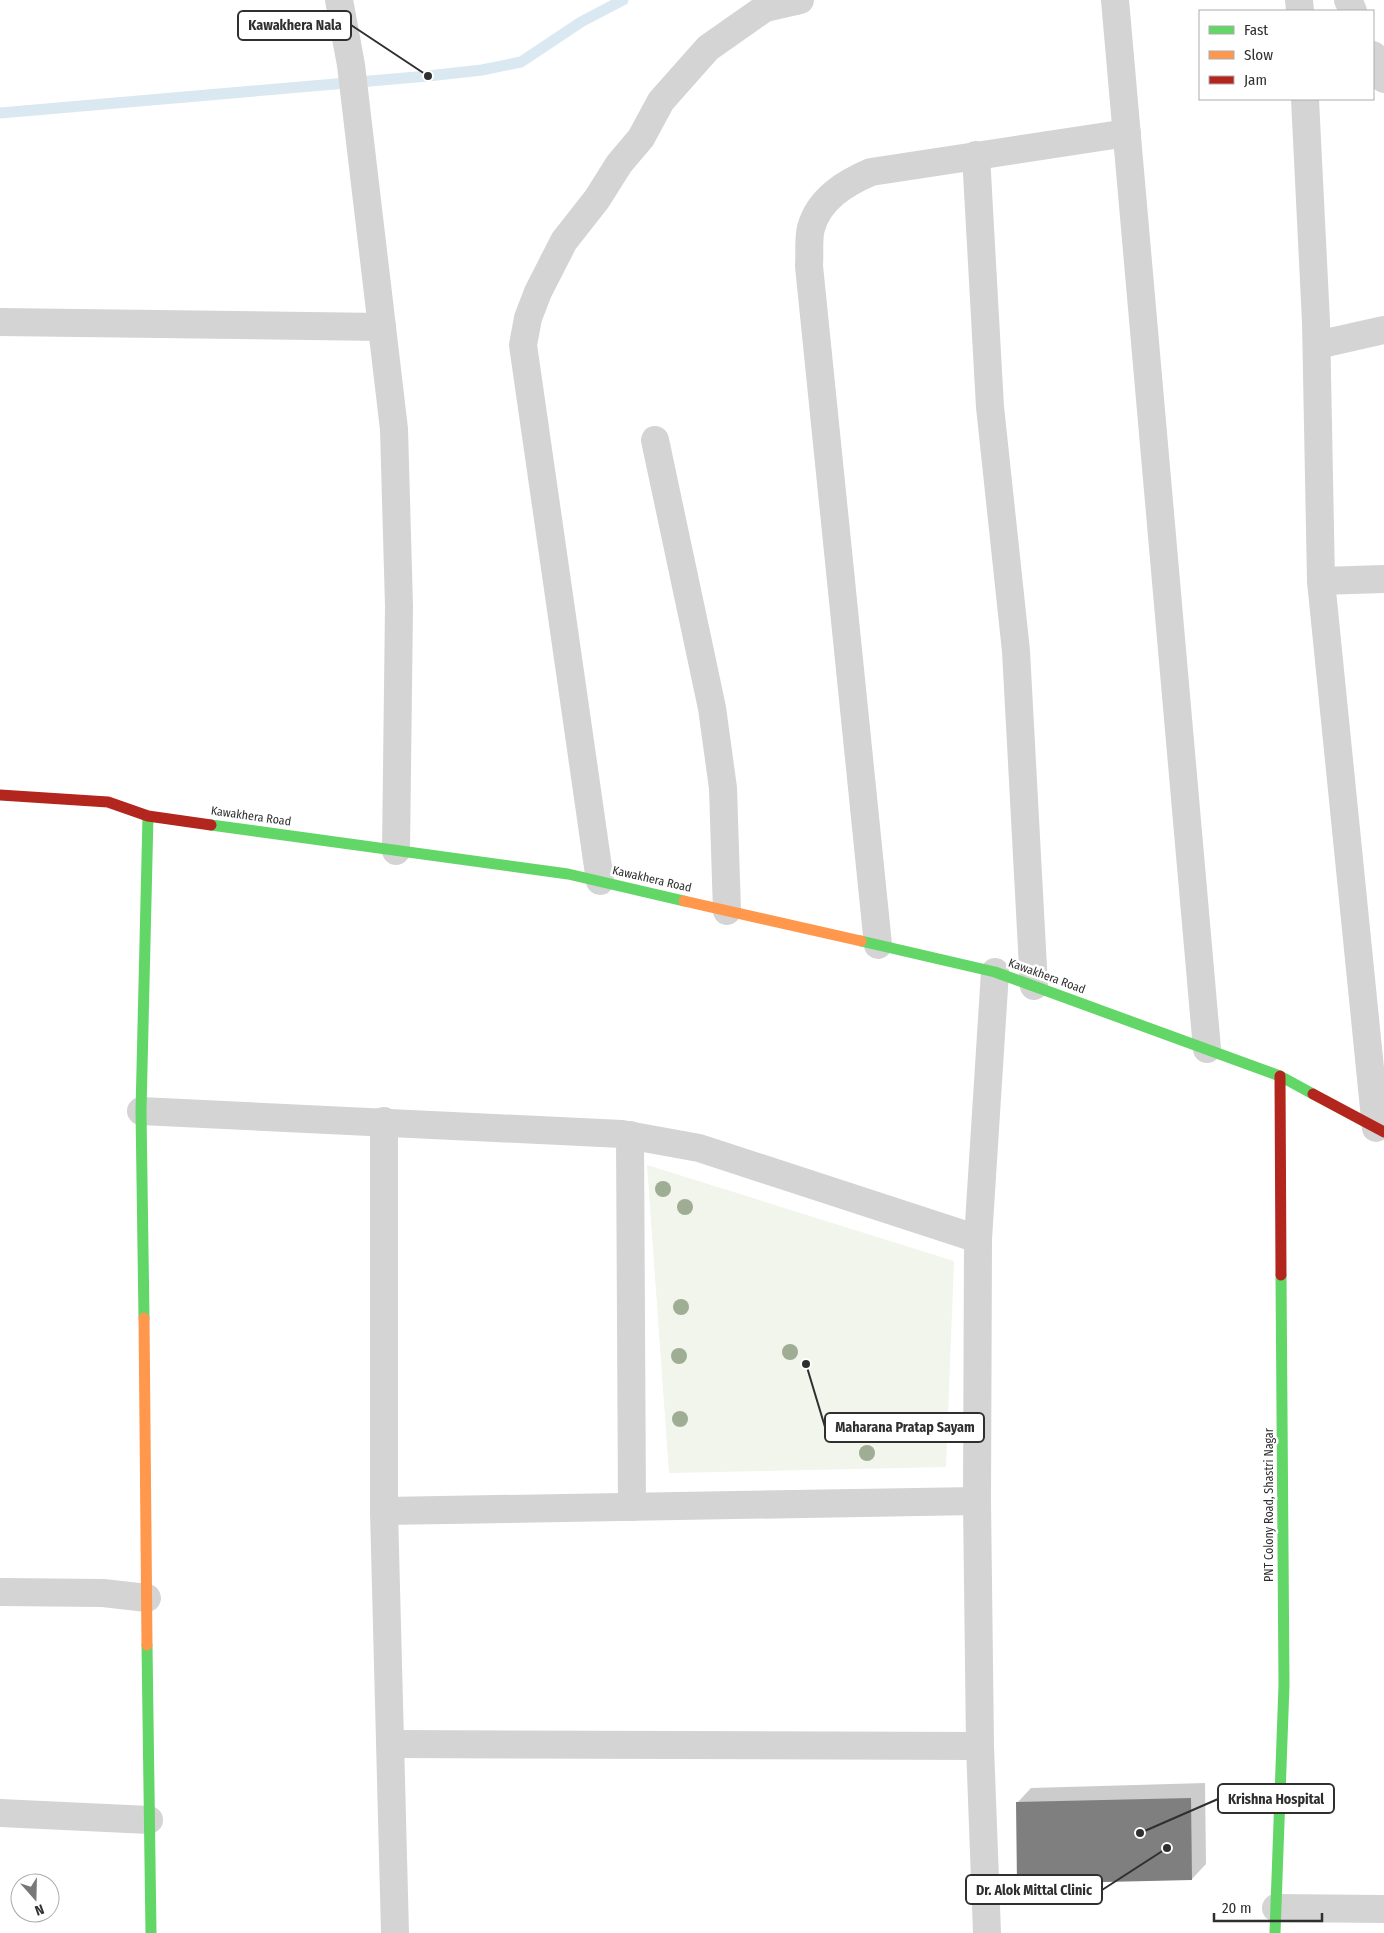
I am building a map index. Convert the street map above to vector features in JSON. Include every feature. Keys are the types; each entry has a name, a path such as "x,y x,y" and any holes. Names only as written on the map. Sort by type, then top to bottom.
{"street":[{"path":"339,0 352,65 394,429 399,606 396,851"},
{"path":"600,882 523,345 528,318 538,292 564,241 640,138 661,101 708,48 765,8 800,0"},
{"path":"1115,0 1207,1049"},
{"path":"1374,56 1384,79"},
{"path":"1304,100 1317,345 1321,581 1380,1130"},
{"path":"878,945 809,266 811,228 821,207 836,192 852,180 871,172 1126,133"},
{"path":"976,156 990,407 1016,651 1034,986"},
{"path":"0,322 382,327"},
{"path":"1317,345 1384,330"},
{"path":"655,440 712,708 723,788 727,911"},
{"path":"1321,581 1384,579"},
{"name":"Kawakhera Road","path":"0,795 108,802 148,816 568,874 995,972 1280,1076 1380,1130"},
{"path":"148,816 141,1111 151,1933"},
{"path":"987,1933 980,1746 977,1501 978,1239 995,972"},
{"name":"PNT Colony Road, Shastri Nagar","path":"1276,1921 1284,1685 1280,1076"},
{"path":"141,1111 384,1121 630,1136 699,1148 978,1239"},
{"path":"384,1121 384,1511 395,1933"},
{"path":"630,1136 632,1507"},
{"path":"384,1511 977,1501"},
{"path":"0,1592 103,1593 147,1598"},
{"path":"391,1744 980,1746"},
{"path":"0,1813 149,1820"},
{"path":"1276,1921 1384,1908"}],"shaded area":[{"path":"647,1165 954,1261 946,1467 669,1473"}],"building":[{"path":"1191,1798 1192,1880 1017,1884 1016,1802"}],"waterway":[{"path":"0,113 482,70 521,62 581,22 623,0"}],"traffic: fast":[{"path":"144,1318 141,1111 148,816"},
{"path":"211,825 568,874 684,901"},
{"path":"861,941 995,972 1280,1076 1313,1094"},
{"path":"1275,1933 1284,1685 1281,1275"},
{"path":"147,1645 151,1933"}],"traffic: slow":[{"path":"684,901 861,941"},
{"path":"144,1318 147,1645"}],"traffic: jam":[{"path":"0,795 108,802 148,816 211,825"},
{"path":"1280,1076 1281,1275"},
{"path":"1313,1094 1384,1132"}],"place":[{"name":"Kawakhera Nala","path":"428,76"},
{"name":"Maharana Pratap Sayam","path":"806,1364"},
{"name":"Krishna Hospital","path":"1140,1833"},
{"name":"Dr. Alok Mittal Clinic","path":"1167,1848"}]}
